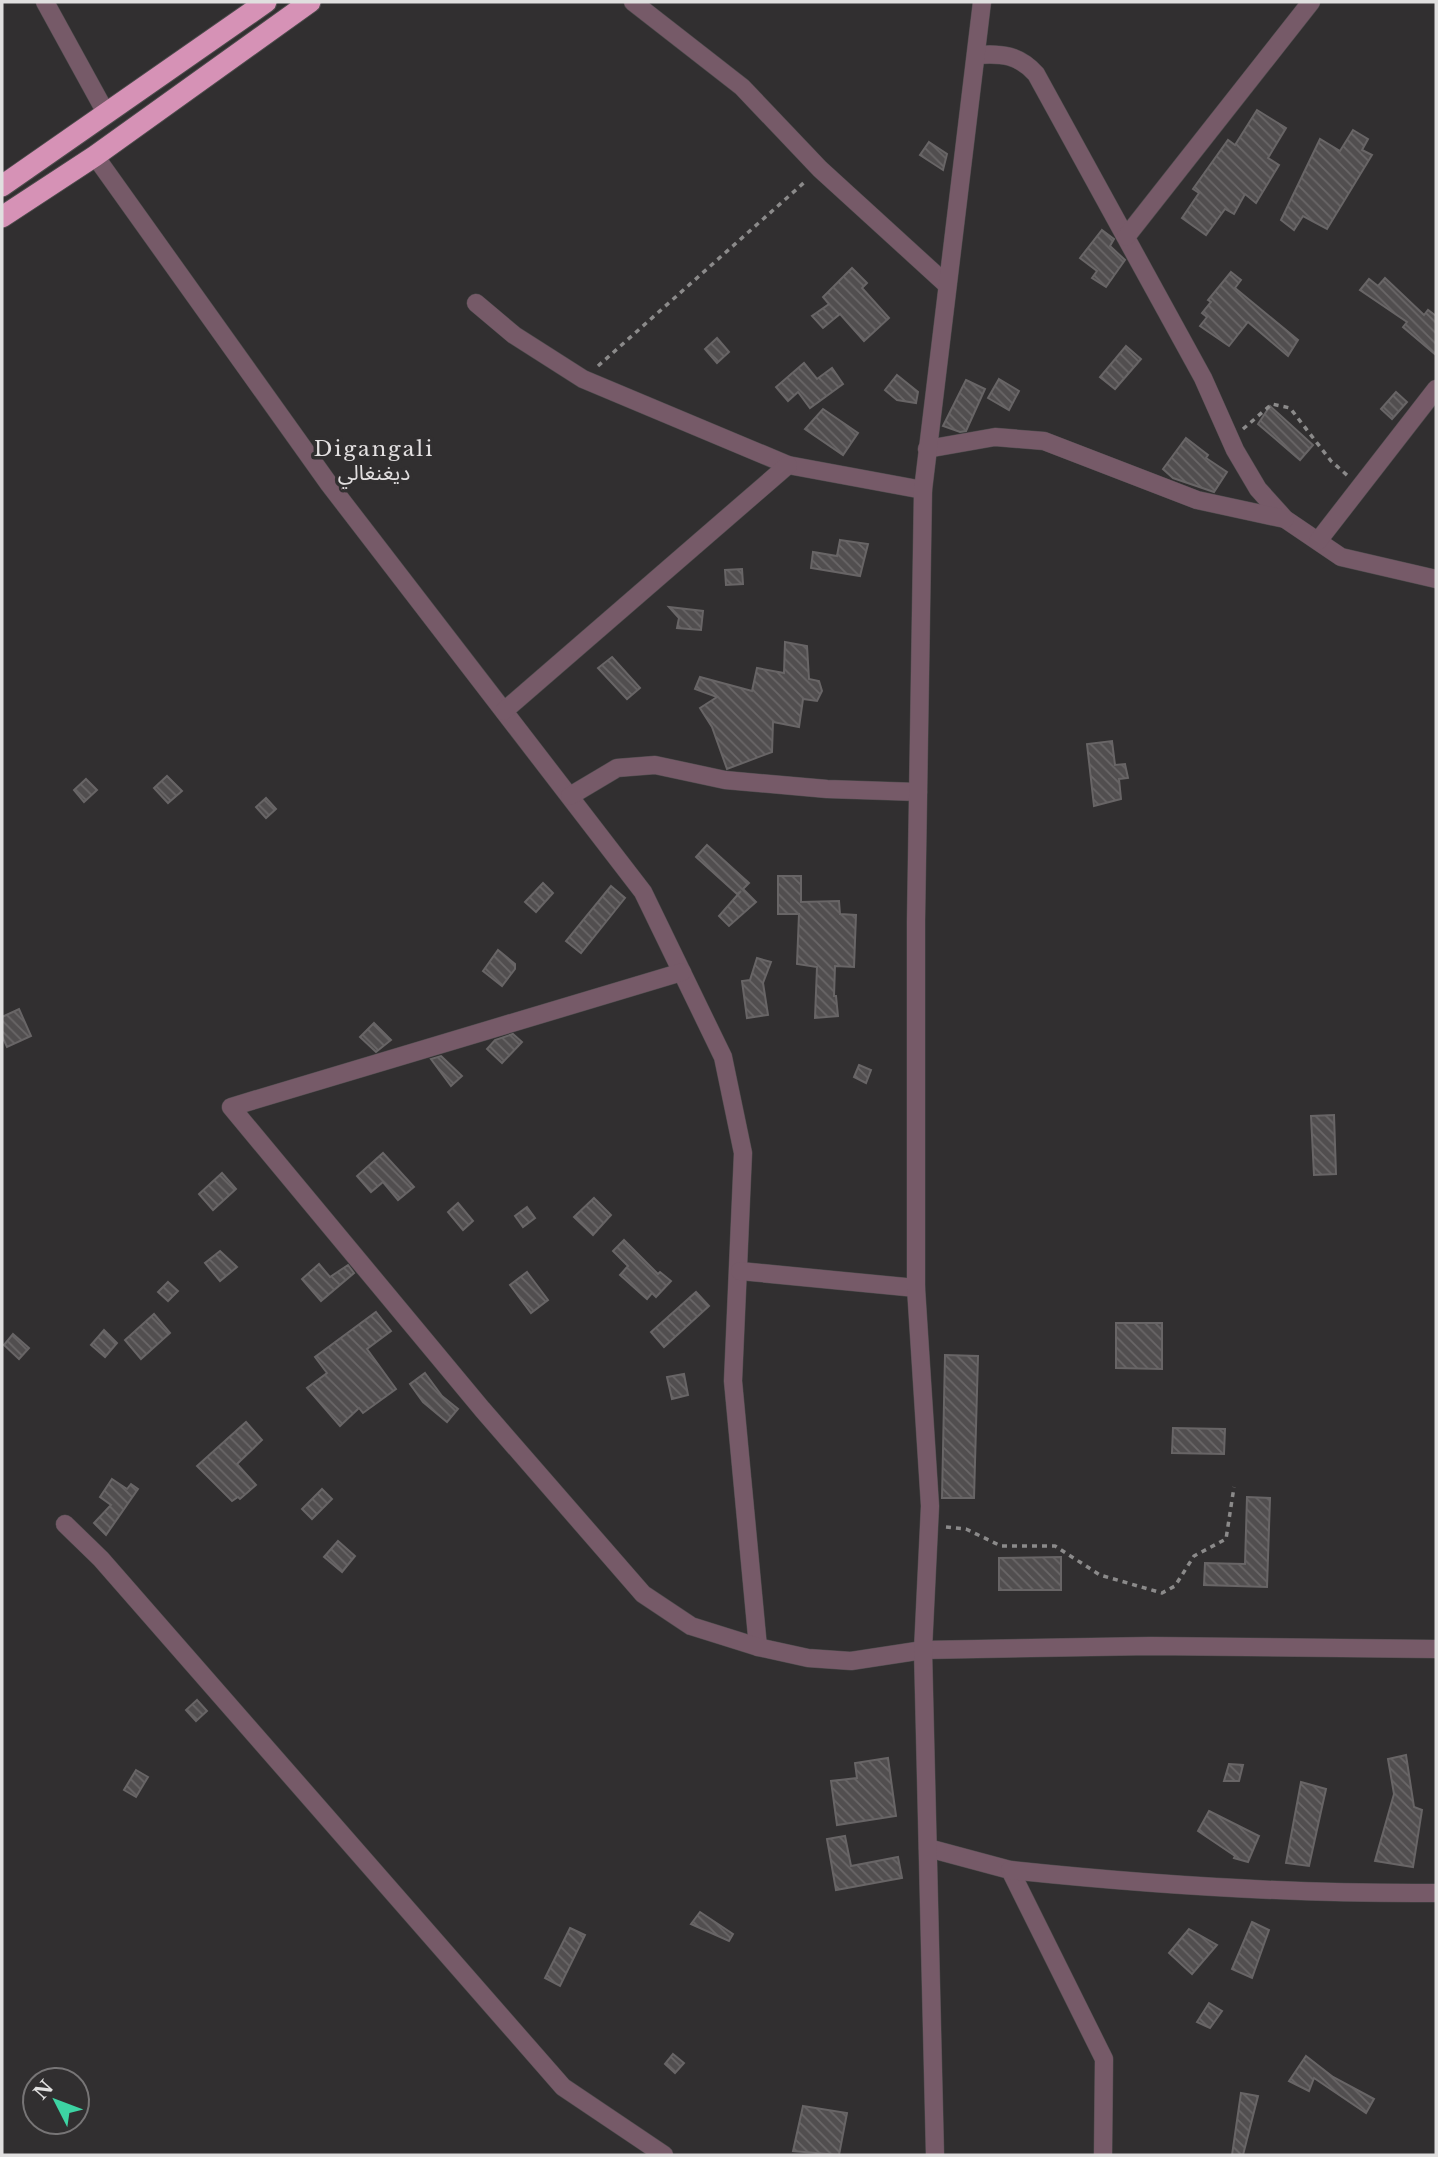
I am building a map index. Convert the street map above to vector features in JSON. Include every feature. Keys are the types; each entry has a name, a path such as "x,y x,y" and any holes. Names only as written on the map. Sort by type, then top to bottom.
{"highway":[{"path":"2,186 266,2"},
{"path":"2,217 95,156 310,2"}],"street":[{"path":"45,2 106,113"},
{"path":"633,2 742,86 820,169 946,284"},
{"path":"935,2155 923,1650 930,1526 916,1288 918,792 923,490 982,2"},
{"path":"1126,237 1311,2"},
{"path":"977,55 1009,55 1024,61 1036,74 1203,378 1230,440 1258,489 1285,519 1341,557 1436,579"},
{"path":"95,156 329,484 643,892 723,1057 743,1153 740,1270 733,1381 758,1647"},
{"path":"476,303 514,335 583,379 788,465 923,490"},
{"path":"1318,541 1436,389"},
{"path":"927,449 995,437 1044,440 1197,500 1285,519"},
{"path":"504,711 788,465"},
{"path":"570,796 617,768 655,765 725,780 827,789 918,792"},
{"path":"682,972 231,1107 482,1409 643,1594 691,1626 758,1647 808,1658 851,1661 923,1650 1151,1646 1436,1649"},
{"path":"740,1270 916,1288"},
{"path":"65,1524 101,1559 563,2087 664,2155"},
{"path":"928,1848 1010,1870 1196,1887 1320,1894 1436,1893"},
{"path":"1010,1870 1104,2059 1103,2155"}],"path":[{"path":"583,379 820,169"},
{"path":"1230,440 1272,404 1290,408 1331,461 1360,486"},
{"path":"930,1526 966,1529 1001,1546 1055,1546 1100,1575 1162,1593 1175,1586 1194,1556 1226,1539 1234,1487"}],"building":[{"path":"1257,110 1286,128 1268,158 1279,165 1256,203 1245,194 1234,214 1225,209 1206,235 1182,218 1199,193 1193,189 1228,140 1235,145"},
{"path":"1353,130 1368,139 1362,150 1372,155 1327,229 1303,216 1294,230 1281,220 1320,139 1340,151"},
{"path":"929,142 947,154 943,170 920,155"},
{"path":"1102,230 1114,239 1110,246 1125,260 1106,287 1092,278 1097,271 1080,258"},
{"path":"852,268 867,283 862,288 889,318 864,341 840,314 823,328 812,316 829,304 823,297"},
{"path":"1231,272 1241,280 1235,288 1298,340 1288,356 1248,322 1229,346 1200,326 1207,317 1202,313 1211,302 1208,300"},
{"path":"1385,278 1424,315 1428,310 1436,316 1436,355 1403,327 1407,322 1360,290 1369,279 1378,286"},
{"path":"717,338 729,352 717,363 705,349"},
{"path":"1126,346 1141,359 1115,389 1100,377"},
{"path":"804,363 817,379 832,368 843,384 810,408 798,392 788,401 776,387"},
{"path":"897,375 918,392 916,403 897,400 885,390"},
{"path":"999,379 1019,391 1009,410 988,398"},
{"path":"966,380 985,389 966,431 960,432 943,426"},
{"path":"1396,392 1407,402 1392,419 1381,409"},
{"path":"1270,406 1313,445 1300,460 1258,424"},
{"path":"823,409 858,433 843,455 805,429"},
{"path":"1186,438 1208,455 1206,458 1227,472 1214,492 1173,478 1163,469"},
{"path":"840,540 868,544 860,576 811,568 813,552 837,556"},
{"path":"742,569 743,584 726,585 725,570"},
{"path":"669,607 703,611 701,630 677,628 679,618"},
{"path":"785,642 807,646 809,679 819,681 822,691 817,701 803,699 799,727 773,722 772,752 727,769 712,727 700,708 717,697 695,689 700,677 752,691 757,668 784,673"},
{"path":"612,657 640,688 627,699 598,668"},
{"path":"1112,741 1115,765 1125,764 1128,778 1119,779 1121,799 1094,806 1087,744"},
{"path":"167,776 182,791 168,803 154,788"},
{"path":"86,779 97,790 84,802 74,790"},
{"path":"266,798 276,809 266,818 256,807"},
{"path":"707,845 749,883 743,889 756,902 729,926 719,916 741,891 737,894 696,857"},
{"path":"778,876 801,876 801,902 839,901 840,914 856,915 854,967 835,966 834,996 838,1016 815,1018 817,967 797,964 799,914 778,914"},
{"path":"543,883 553,893 536,912 525,902"},
{"path":"611,886 625,898 581,953 566,941"},
{"path":"498,950 515,964 515,969 502,986 483,971"},
{"path":"757,958 771,962 763,983 768,1015 747,1018 742,981 750,980"},
{"path":"19,1009 31,1036 7,1047 2,1036 2,1017"},
{"path":"374,1023 391,1040 376,1052 360,1037"},
{"path":"513,1034 522,1042 502,1063 487,1049 495,1040"},
{"path":"441,1056 462,1076 451,1086 431,1059"},
{"path":"859,1065 871,1070 866,1083 854,1077"},
{"path":"1334,1115 1336,1174 1314,1175 1311,1116"},
{"path":"383,1153 414,1187 398,1200 383,1182 371,1192 357,1176"},
{"path":"222,1173 236,1189 213,1210 199,1194"},
{"path":"594,1198 611,1215 593,1235 574,1217"},
{"path":"458,1203 473,1221 463,1230 448,1212"},
{"path":"527,1207 535,1218 523,1227 515,1216"},
{"path":"624,1240 658,1274 660,1272 671,1281 656,1297 652,1293 647,1299 620,1275 628,1266 613,1251"},
{"path":"220,1251 237,1267 220,1281 205,1263"},
{"path":"319,1264 330,1277 348,1265 354,1273 321,1301 302,1279"},
{"path":"527,1272 548,1300 531,1313 510,1285"},
{"path":"168,1282 178,1291 168,1301 158,1292"},
{"path":"696,1292 709,1306 664,1347 651,1332"},
{"path":"376,1312 391,1331 367,1349 396,1389 363,1413 359,1408 340,1426 307,1388 327,1373 315,1357"},
{"path":"154,1314 170,1333 141,1359 125,1340"},
{"path":"1116,1323 1162,1323 1162,1369 1116,1368"},
{"path":"104,1330 117,1343 105,1357 91,1345"},
{"path":"13,1334 29,1348 19,1359 4,1345"},
{"path":"945,1355 978,1356 974,1498 942,1498"},
{"path":"425,1373 442,1396 458,1409 447,1422 423,1402 410,1384"},
{"path":"684,1374 688,1395 672,1399 667,1377"},
{"path":"246,1422 262,1440 237,1464 256,1485 240,1499 238,1497 232,1501 197,1466"},
{"path":"1173,1428 1225,1429 1224,1454 1172,1453"},
{"path":"112,1479 127,1489 131,1484 138,1489 106,1535 94,1523 111,1505 100,1497"},
{"path":"322,1489 332,1499 312,1519 302,1509"},
{"path":"1247,1497 1270,1498 1267,1587 1204,1585 1205,1563 1245,1564"},
{"path":"338,1541 355,1556 342,1572 324,1557"},
{"path":"1061,1557 1061,1590 999,1590 999,1558"},
{"path":"197,1700 207,1711 196,1721 186,1710"},
{"path":"1406,1755 1414,1807 1422,1810 1413,1867 1375,1861 1394,1794 1388,1759"},
{"path":"888,1758 896,1816 837,1825 831,1781 857,1778 855,1763"},
{"path":"1229,1764 1243,1765 1239,1781 1224,1781"},
{"path":"136,1770 148,1777 136,1797 124,1790"},
{"path":"1301,1782 1326,1789 1309,1866 1286,1863"},
{"path":"1209,1811 1259,1836 1248,1862 1234,1858 1235,1856 1198,1831"},
{"path":"845,1836 851,1866 898,1857 902,1878 836,1890 827,1839"},
{"path":"700,1912 733,1934 729,1941 691,1924"},
{"path":"1252,1922 1269,1930 1252,1978 1232,1969"},
{"path":"570,1928 585,1935 560,1986 545,1978"},
{"path":"1189,1929 1217,1945 1192,1974 1169,1953"},
{"path":"1209,2003 1222,2011 1210,2028 1197,2022"},
{"path":"673,2054 684,2063 675,2073 665,2064"},
{"path":"1306,2056 1333,2077 1374,2099 1366,2113 1314,2078 1309,2091 1289,2081"},
{"path":"1241,2093 1258,2096 1243,2155 1232,2155"},
{"path":"803,2106 847,2113 839,2155 793,2151"}],"district":[{"name":"Digangali ديغنغالي","path":"374,461"}]}
